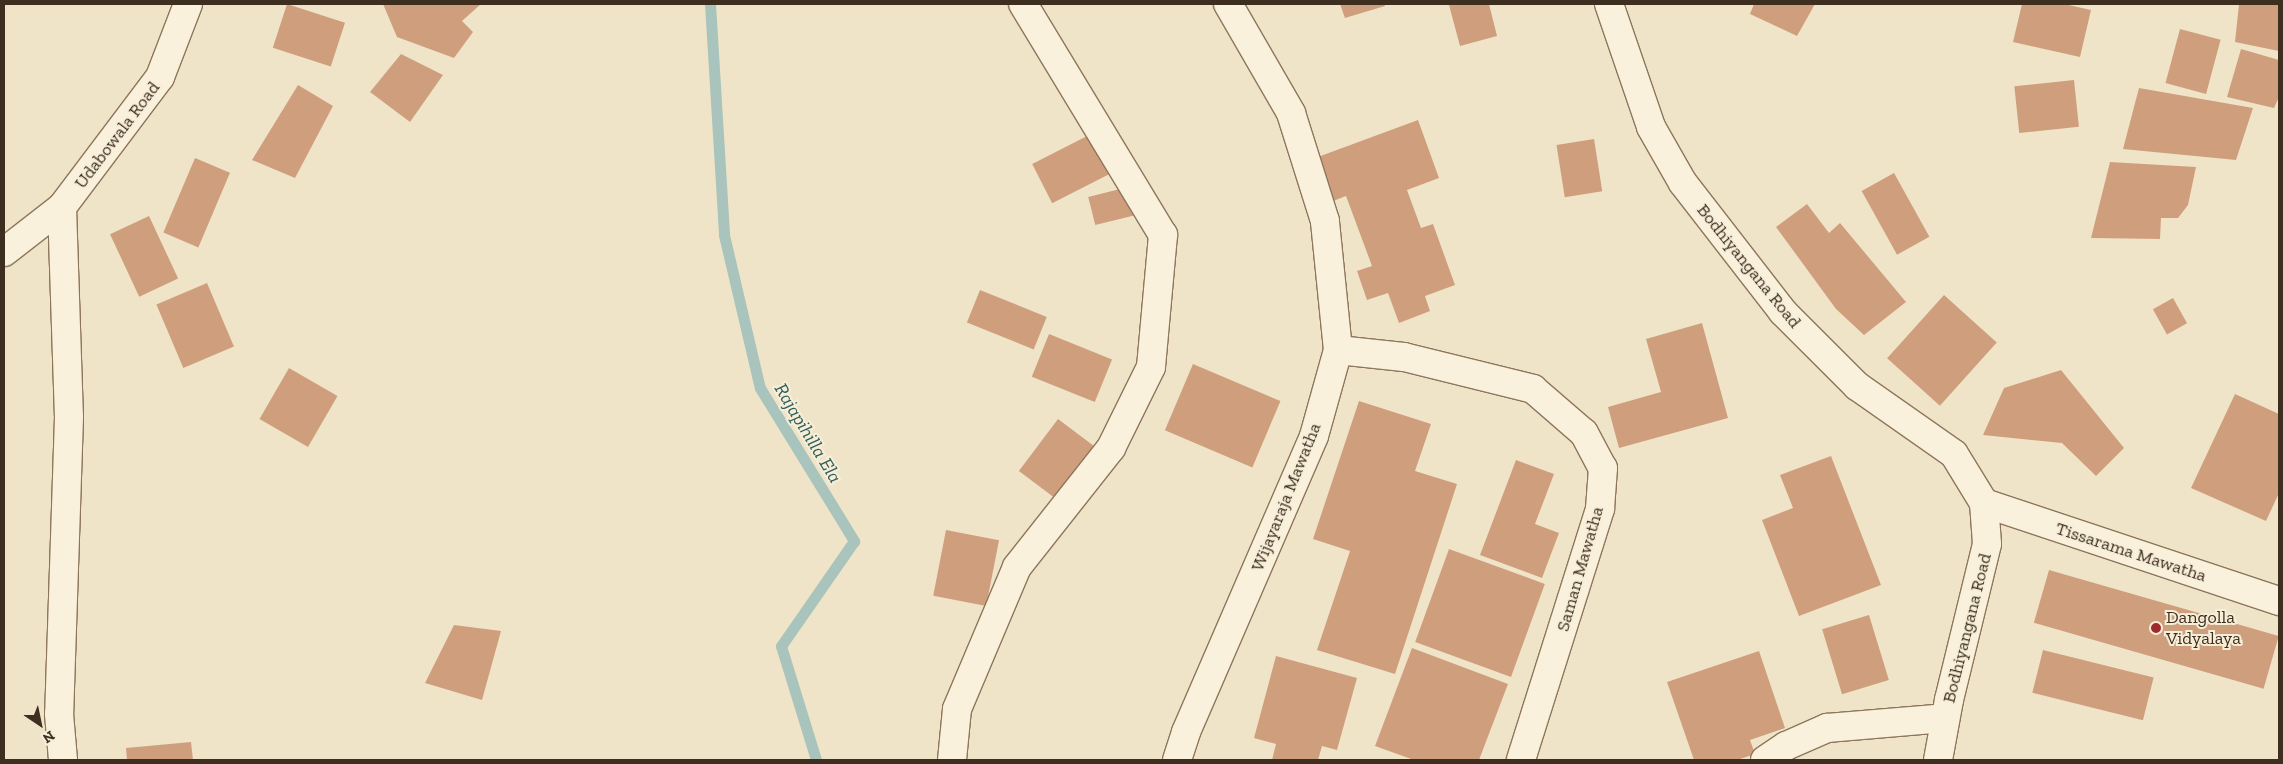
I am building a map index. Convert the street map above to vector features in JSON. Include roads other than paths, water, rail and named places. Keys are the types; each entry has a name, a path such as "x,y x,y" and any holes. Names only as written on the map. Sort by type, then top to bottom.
{"street":[{"name":"Udabowala Road","path":"4,252 62,207 160,77 188,4"},
{"path":"952,760 957,709 1017,567 1111,448 1151,367 1162,235 1023,4"},
{"name":"Wijayaraja Mawatha","path":"1177,760 1186,732 1314,436 1338,350 1325,221 1290,113 1228,4"},
{"name":"Bodhiyangana Road","path":"1609,4 1651,127 1683,183 1783,312 1857,386 1954,454 1984,502 1988,544 1945,718 1938,760"},
{"path":"62,207 69,417 59,714 63,760"},
{"name":"Saman Mawatha","path":"1338,350 1404,358 1533,389 1584,433 1603,468 1600,509 1521,760"},
{"name":"Tissarama Mawatha","path":"1984,502 2279,601"},
{"path":"1765,760 1786,746 1827,728 1945,718"}],"waterway":[{"name":"Rajapihilla Ela","path":"710,4 724,235 760,388 854,541 781,646 816,760"}],"place":[{"name":"Dangolla Vidyalaya","path":"2156,628"}]}
